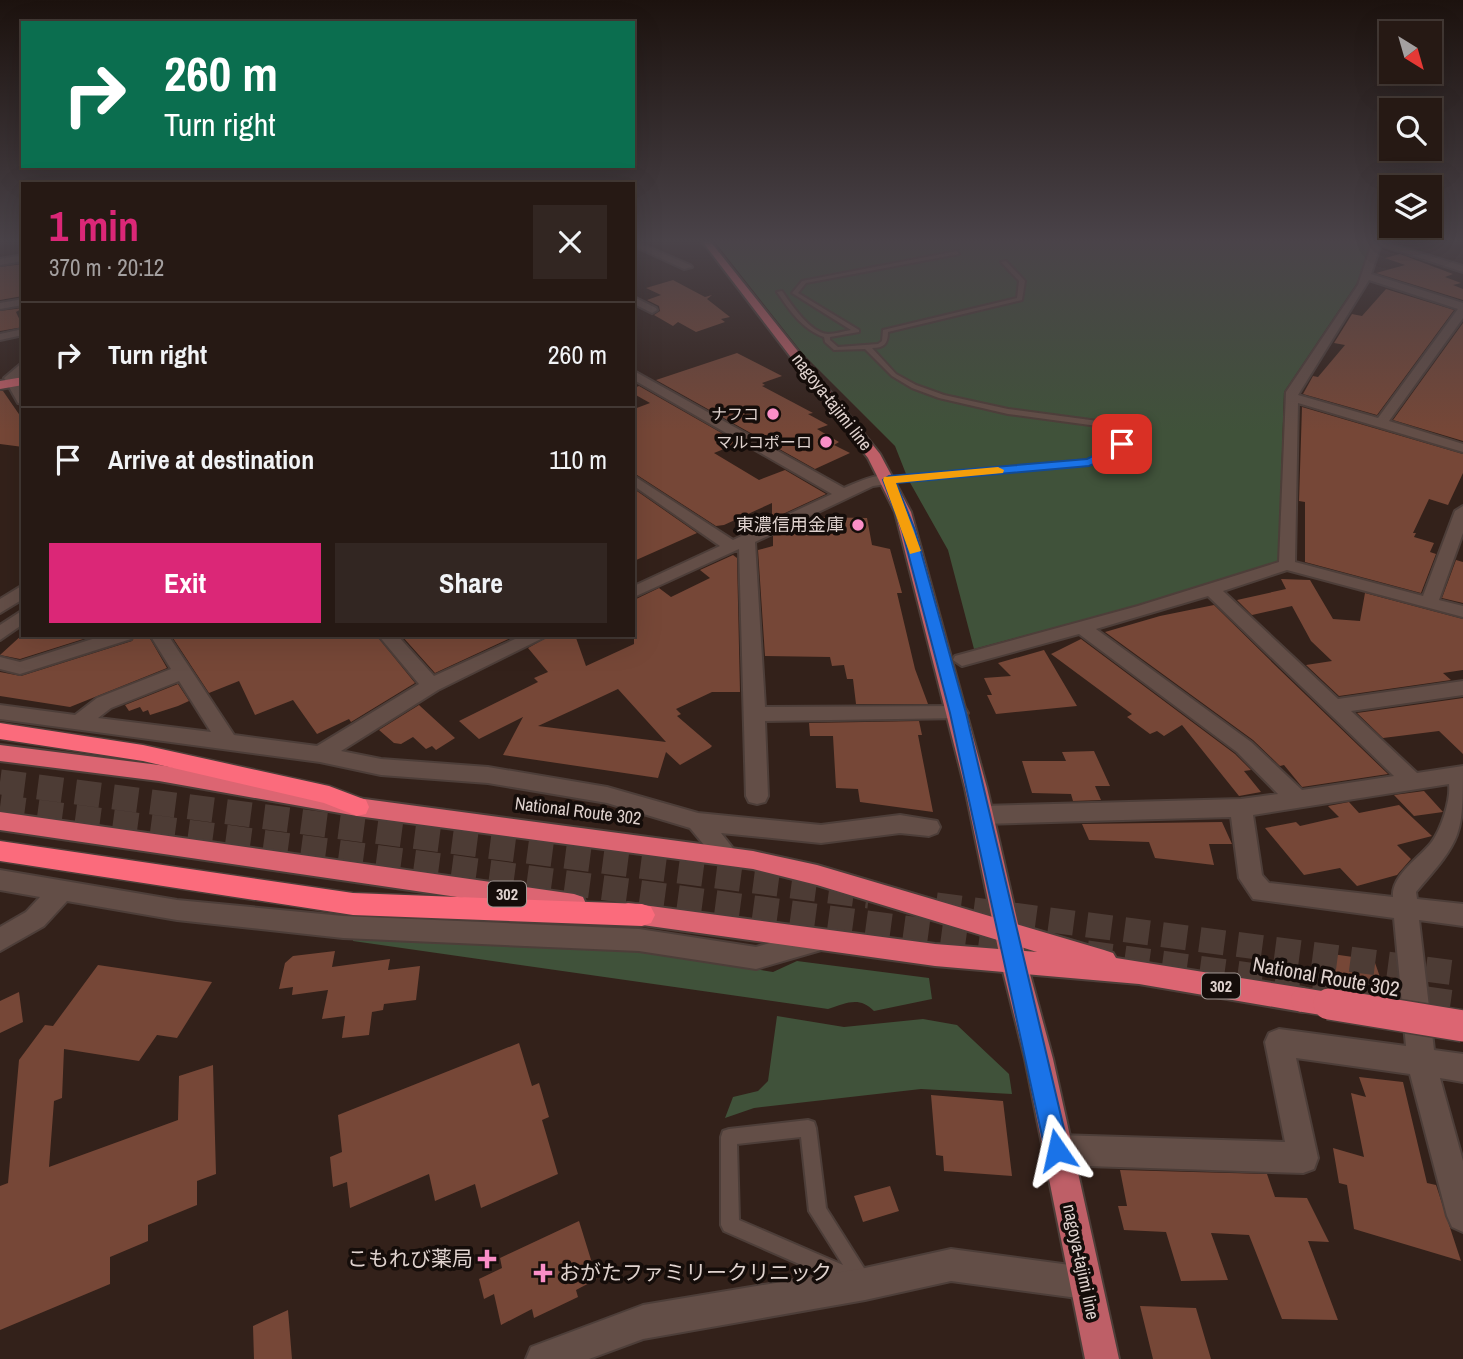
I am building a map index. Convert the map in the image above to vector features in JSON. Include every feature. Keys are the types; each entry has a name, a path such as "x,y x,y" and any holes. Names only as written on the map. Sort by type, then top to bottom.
{"highway":[{"path":"0,731 143,753 329,796 357,807"},
{"name":"National Route 302","path":"0,753 159,773 357,807 727,856 817,876 1139,972"},
{"name":"National Route 302","path":"0,821 642,915 1014,963 1139,972 1463,1026"},
{"path":"0,851 353,904 642,915"}],"main road":[{"name":"nagoya-tajimi line","path":"756,304 875,457 889,480 910,536 958,713 982,815 1102,1359"}],"street":[{"path":"635,315 652,310 642,304"},
{"path":"1287,565 1292,392 1350,304"},
{"path":"1381,423 1463,309"},
{"path":"0,337 21,328"},
{"path":"12,383 10,378 21,368"},
{"path":"635,376 843,494"},
{"path":"1293,397 1463,448"},
{"path":"635,592 870,482 889,480"},
{"path":"635,481 739,543"},
{"path":"1429,603 1463,511"},
{"path":"739,543 755,714 757,796"},
{"path":"962,660 1287,565 1463,612"},
{"path":"1211,589 1413,782"},
{"path":"0,608 21,592"},
{"path":"0,634 21,617"},
{"path":"1082,627 1244,747 1297,799"},
{"path":"0,663 20,668 119,637"},
{"path":"160,637 228,743"},
{"path":"389,637 431,685"},
{"path":"320,754 431,685 536,637"},
{"path":"81,721 104,703 183,672"},
{"path":"1334,706 1463,688"},
{"path":"0,712 320,754 381,767 488,775 607,795 698,822 821,834 900,824 929,827"},
{"path":"755,714 958,713"},
{"path":"982,815 1241,808 1461,774 1461,794 1443,845 1405,884 1415,909 1443,1065 1463,1216"},
{"path":"1241,808 1251,878 1262,892 1463,915"},
{"path":"698,822 727,856"},
{"path":"0,880 177,910 343,927 639,940 756,958 824,939"},
{"path":"0,940 36,919 61,891"},
{"path":"1057,1150 1303,1158 1279,1041 1443,1065"},
{"path":"543,1359 643,1322 865,1284 951,1265 1085,1283"}],"lane":[{"path":"790,304 818,333 827,336 857,331 814,304"},
{"path":"840,349 880,346 885,341 885,331 997,304"},
{"path":"827,336 827,341 849,355"},
{"path":"867,347 894,375 938,395 1043,417 1132,428 1116,451 1089,463 889,480"},
{"path":"808,1128 818,1211 865,1284 730,1225 729,1136 808,1128"}],"green space":[{"path":"764,304 1343,304 1284,392 1278,568 974,649 948,550 908,479 895,446 803,354"},
{"path":"353,936 622,948 773,972 797,961 929,978 932,999 874,1011 858,1002 828,1009 353,941"},
{"path":"777,1016 844,1027 923,1019 957,1025 1009,1074 1012,1094 921,1089 754,1108 725,1118 733,1097 758,1091 768,1081"}],"building":[{"path":"656,304 714,304 730,317 721,319 725,322 696,332 678,322 673,326 654,315 660,311"},
{"path":"1372,304 1436,304 1454,310 1377,415 1303,394 1313,376 1318,377 1345,345 1334,343 1352,314 1362,316"},
{"path":"21,308 16,312 21,327 0,331 0,311"},
{"path":"1463,323 1463,441 1393,420"},
{"path":"737,353 782,376 762,383 765,385 762,386 813,413 808,414 828,425 817,429 839,442 834,445 850,453 815,469 656,380"},
{"path":"639,386 739,443 714,453 759,480 785,470 826,494 772,519 772,503 724,525 716,526 635,474 635,409 650,403 635,395 635,388"},
{"path":"0,391 3,391 21,417 21,447 0,444"},
{"path":"1302,407 1463,454 1463,473 1448,505 1429,499 1413,533 1416,533 1414,537 1434,543 1430,552 1436,554 1421,593 1305,562 1305,502 1299,501"},
{"path":"635,490 697,533 635,561"},
{"path":"813,517 867,518 872,545 890,549 902,593 897,593 915,669 928,704 856,704 853,679 847,679 844,665 832,666 830,657 765,656 758,550 773,546 773,536"},
{"path":"733,555 737,558 740,692 712,692 676,709 681,714 677,716 712,746 680,765 666,752 658,778 503,755 523,717 479,739 459,721 538,682 534,678 548,672 528,648 547,637 576,637 586,666 634,644 635,600 659,588 671,597 710,578 700,570","holes":["618,689 666,742 538,726"]},
{"path":"1456,560 1463,562 1463,603 1442,598"},
{"path":"1281,579 1310,580 1333,619 1360,621 1365,593 1463,619 1463,670 1443,673 1451,680 1339,696 1306,665 1332,661 1311,641 1292,606 1252,615 1237,600 1286,589"},
{"path":"1214,605 1388,774 1302,787 1284,765 1280,766 1253,740 1105,632 1160,616"},
{"path":"21,636 53,639 90,637 20,659 0,655"},
{"path":"135,637 149,637 167,668 70,707 0,696 0,672 21,676 132,641"},
{"path":"172,637 378,637 415,683 351,722 349,719 317,734 293,700 255,715 239,681 209,693"},
{"path":"403,637 513,637 435,673"},
{"path":"1081,639 1235,754 1251,770 1244,771 1261,792 1239,796 1182,725 1164,736 1157,731 1150,734 1127,717 1132,714 1051,654"},
{"path":"1044,650 1077,706 996,714 987,695 992,695 984,678 1011,676 998,663"},
{"path":"178,684 189,701 178,706 150,715 148,710 143,712 140,707 129,711 125,705"},
{"path":"1463,698 1463,754 1439,731 1383,738 1357,713"},
{"path":"419,705 455,738 436,750 432,746 426,749 413,737 401,744 394,743 379,730"},
{"path":"919,721 922,735 918,735 933,812 860,802 858,789 836,788 833,736 810,736 809,723"},
{"path":"1094,751 1110,786 1095,786 1101,800 1073,801 1071,794 1032,793 1022,761 1066,761 1062,752"},
{"path":"1424,791 1443,812 1414,816 1394,795"},
{"path":"1349,802 1359,813 1399,805 1432,836 1397,845 1411,859 1397,875 1357,886 1340,868 1304,875 1265,828 1296,822 1300,826 1339,817 1328,806"},
{"path":"1222,822 1232,844 1209,844 1214,865 1155,858 1149,842 1089,840 1082,824"},
{"path":"335,951 332,967 390,959 388,970 420,966 416,1000 384,1004 383,1010 372,1012 369,1035 342,1038 345,1016 322,1019 328,990 292,995 293,987 279,989 285,963 293,956"},
{"path":"1325,953 1374,960 1385,991 1336,985"},
{"path":"98,965 212,982 177,1038 157,1035 139,1061 64,1049 62,1098 54,1101 49,1167 178,1120 179,1076 213,1065 216,1174 197,1181 197,1205 148,1225 148,1241 110,1257 110,1284 0,1330 0,1186 8,1183 19,1060 45,1025 53,1026"},
{"path":"19,992 23,1022 0,1033 0,1001"},
{"path":"519,1043 532,1086 539,1083 549,1117 542,1120 558,1174 481,1208 475,1184 435,1201 429,1174 350,1208 347,1182 333,1187 330,1157 342,1152 338,1115"},
{"path":"1359,1077 1403,1082 1427,1183 1436,1185 1461,1261 1354,1229 1347,1185 1339,1183 1333,1148 1364,1157 1351,1093 1366,1097"},
{"path":"931,1095 1003,1101 1012,1176 944,1171 943,1156 936,1155"},
{"path":"1120,1170 1267,1174 1275,1197 1307,1198 1329,1242 1308,1241 1338,1320 1282,1319 1249,1235 1211,1233 1228,1280 1181,1281 1166,1232 1124,1230 1118,1206 1127,1206"},
{"path":"890,1186 899,1211 863,1222 854,1196"},
{"name":"おがたファミリークリニック","path":"579,1221 597,1279 576,1290 578,1297 534,1318 532,1309 501,1325 494,1294 484,1299 479,1279 502,1268 500,1258"},
{"path":"1140,1306 1196,1308 1211,1359 1153,1359"},
{"path":"288,1310 292,1359 254,1359 253,1326"}],"tunnel":[{"path":"0,782 869,896"},
{"path":"0,807 1024,944"},
{"path":"936,905 1463,974"},
{"path":"1087,953 1463,1004"}],"slow traffic":[{"path":"915,551 903,512 889,480 998,470"}],"place":[{"name":"ナフコ","path":"773,414"},
{"name":"マルコポーロ","path":"826,442"},
{"name":"東濃信用金庫","path":"858,525"},
{"name":"こもれび薬局","path":"487,1259"},
{"name":"おがたファミリークリニック","path":"543,1273"}],"route":[{"path":"1057,1150 1039,1059 1014,963 958,713 909,530 889,480 1089,463 1116,451 1122,444"}]}
